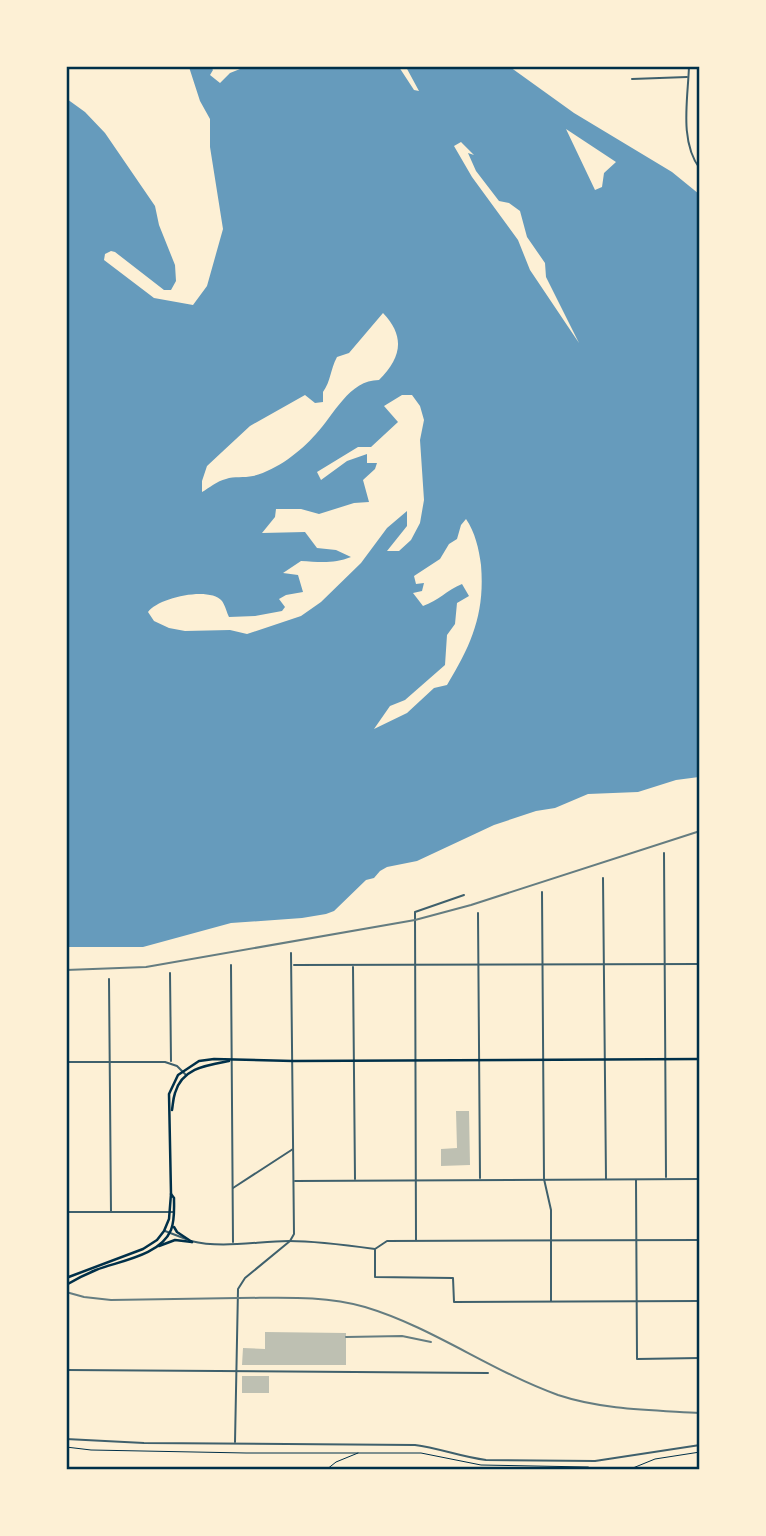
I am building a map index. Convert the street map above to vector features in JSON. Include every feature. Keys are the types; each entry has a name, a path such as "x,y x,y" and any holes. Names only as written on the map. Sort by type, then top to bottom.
{"main road":[{"path":"192,1242 176,1231 173,1220 170,1091 182,1071 201,1060 699,1059"},
{"path":"171,1111 176,1090 186,1075 203,1066 232,1061"},
{"path":"66,1278 143,1249 157,1240 172,1212"},
{"path":"153,1249 170,1233 173,1220"},
{"path":"66,1284 171,1241 192,1242"}],"street":[{"path":"689,66 687,119 693,158 699,169"},
{"path":"632,79 688,77"},
{"path":"664,853 666,1178"},
{"path":"603,878 606,1180"},
{"path":"542,892 544,1179 551,1210 551,1301"},
{"path":"416,1240 415,912 464,895"},
{"path":"478,913 480,1179"},
{"path":"235,1443 239,1286 295,1234 291,953"},
{"path":"293,965 699,964"},
{"path":"231,965 233,1243"},
{"path":"353,965 355,1180"},
{"path":"170,973 171,1062"},
{"path":"109,979 111,1212"},
{"path":"66,1062 171,1062 186,1075"},
{"path":"233,1189 294,1148"},
{"path":"636,1179 636,1359 699,1358"},
{"path":"294,1181 699,1179"},
{"path":"66,1212 172,1212"},
{"path":"164,1231 192,1242 290,1241 342,1244 374,1250 387,1241 416,1240 699,1240"},
{"path":"374,1250 375,1277 453,1278 454,1301 699,1301"},
{"path":"66,1370 488,1373"},
{"path":"66,1439 415,1445 435,1447 478,1459 595,1461 699,1445"}],"path":[{"path":"66,1447 91,1450 246,1453 426,1453 481,1465 596,1469"},
{"path":"326,1469 362,1452"},
{"path":"628,1469 655,1459 699,1452"}],"water":[{"path":"189,67 211,67 213,70 210,75 220,83 230,73 245,67 399,67 414,90 419,91 406,67 510,67 574,113 672,172 699,194 699,777 676,780 638,792 588,794 555,808 536,811 494,825 417,861 387,867 374,878 366,880 334,911 326,914 231,923 143,947 66,947 67,99 85,112 105,133 155,206 159,225 175,265 176,281 171,290 164,290 115,252 105,254 104,260 154,298 193,305 207,286 223,229 210,147 210,119 200,101","holes":["566,129 616,162 604,173 602,187 595,190","461,142 474,155 468,153 476,171 499,201 509,203 520,211 527,237 545,263 546,277 579,343 530,270 518,240 472,177 454,146","383,313 395,330 398,347 392,364 379,380 368,382 351,392 310,441 279,465 253,476 223,480 202,492 207,466 250,426 305,395 315,403 323,402 323,392 337,357 349,353","402,395 412,395 420,406 424,420 420,440 424,500 420,523 411,540 399,551 387,551 407,526 407,511 387,528 361,563 321,602 301,616 247,634 230,630 185,631 154,621 148,612 154,607 172,598 196,594 206,594 222,601 229,617 282,611 285,607 279,599 303,592 298,575 283,573 301,561 332,562 351,557 336,550 317,548 305,532 262,533 275,517 276,509 301,509 319,514 354,503 369,502 363,480 375,469 377,463 367,463 367,454 347,461 321,480 317,472 358,447 371,447 398,422 384,406","466,519 478,547 482,582 479,613 470,642 447,685 434,688 407,713 374,729 390,706 405,700 445,665 447,635 455,624 457,603 469,596 462,584 423,606 413,593 422,591 424,583 416,584 414,576 440,559 449,544 457,539"]}],"building":[{"path":"456,1111 469,1111 470,1165 441,1166 441,1149 457,1148"},
{"path":"265,1332 346,1333 346,1365 242,1365 243,1348 265,1349"},
{"path":"242,1376 269,1376 269,1393 242,1393"}],"railway":[{"path":"66,970 146,967 415,920 471,905 700,831"},
{"path":"66,1292 111,1300 286,1298 349,1303 414,1326 509,1374 558,1395 610,1406 700,1413"},
{"path":"346,1337 402,1336 431,1342"}]}
